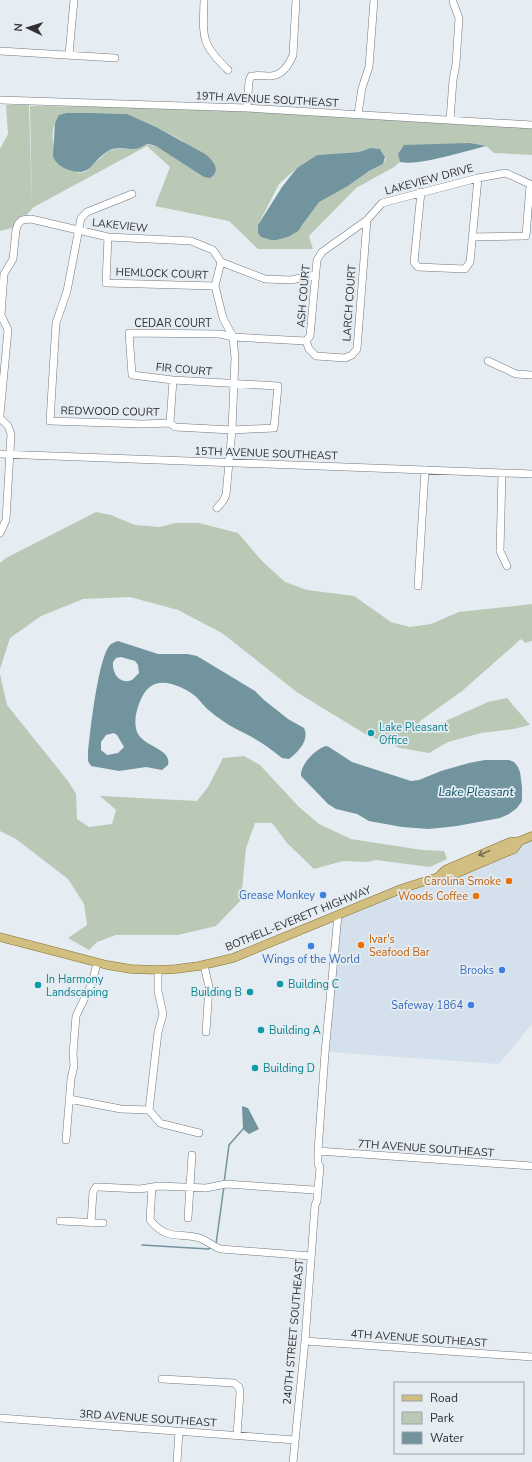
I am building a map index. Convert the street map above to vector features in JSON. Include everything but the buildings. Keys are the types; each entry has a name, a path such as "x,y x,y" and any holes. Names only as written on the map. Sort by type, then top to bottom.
{"main road":[{"name":"BOTHELL-EVERETT HIGHWAY","path":"0,937 97,963 132,969 176,969 204,965 233,958 401,889 438,876 448,877 514,849 520,841 532,836"}],"street":[{"path":"69,54 74,0"},
{"path":"204,0 203,28 205,41 213,56 228,70"},
{"path":"247,108 249,81 252,76 272,76 278,74 290,64 293,55 296,0"},
{"path":"358,114 362,88 368,67 374,0"},
{"path":"450,120 459,18 453,2"},
{"path":"0,52 69,54 115,58"},
{"name":"19TH AVENUE SOUTHEAST","path":"0,100 247,108 532,125"},
{"name":"LAKEVIEW DRIVE","path":"322,252 367,220 382,203 478,178 506,173 531,185"},
{"path":"421,192 414,262 418,267 465,269 470,262 478,178"},
{"path":"472,237 526,236 531,185"},
{"path":"79,231 81,218 87,212 132,194"},
{"name":"LAKEVIEW","path":"4,269 13,259 18,224 22,220 31,219 108,237 191,242 213,250 221,262"},
{"name":"LARCH COURT","path":"306,341 309,349 316,356 345,358 352,355 357,349 367,220"},
{"name":"REDWOOD COURT","path":"79,231 67,291 56,323 50,421 143,424 170,423"},
{"name":"HEMLOCK COURT","path":"108,237 106,283 215,286"},
{"name":"ASH COURT","path":"233,338 306,341 310,336 317,260 322,252"},
{"path":"217,508 226,495 235,384 233,338 223,318 215,286 221,262 265,279 291,280 315,275"},
{"path":"0,533 6,520 11,434 8,426 0,417 2,367 8,330 1,315 4,269"},
{"name":"CEDAR COURT","path":"132,375 129,333 220,334 233,338"},
{"path":"488,361 516,374 532,375"},
{"name":"FIR COURT","path":"132,375 173,380 278,386 274,428 232,430"},
{"path":"173,380 170,423 175,427 232,430"},
{"name":"15TH AVENUE SOUTHEAST","path":"0,454 532,474"},
{"path":"418,586 425,470"},
{"path":"502,473 500,551 507,566"},
{"name":"240TH STREET SOUTHEAST","path":"293,1462 305,1341 315,1204 317,1201 320,1167 318,1164 318,1151 325,1053 338,915"},
{"path":"66,1140 70,1078 74,1066 73,1054 76,1016 92,983 97,963"},
{"path":"204,965 209,987 206,1032"},
{"path":"158,970 158,991 163,1014 158,1032 149,1110 160,1123 199,1133"},
{"path":"69,1099 121,1109 149,1110"},
{"name":"7TH AVENUE SOUTHEAST","path":"318,1151 532,1166"},
{"path":"188,1218 192,1155"},
{"name":"240TH STREET SOUTHEAST","path":"315,1204 313,1201 316,1168 318,1164"},
{"path":"91,1223 93,1192 96,1187 140,1189 152,1187 206,1188 223,1184 314,1190"},
{"path":"152,1187 150,1220 168,1234 196,1238 221,1249 311,1256"},
{"path":"60,1220 103,1223"},
{"name":"4TH AVENUE SOUTHEAST","path":"305,1341 532,1357"},
{"path":"162,1379 234,1383 239,1387 240,1393 237,1435"},
{"name":"3RD AVENUE SOUTHEAST","path":"0,1418 295,1440"},
{"path":"177,1462 179,1431"}],"shaded area":[{"path":"532,835 532,1024 499,1064 329,1052 338,915"}],"green space":[{"path":"6,105 29,105 32,209 15,227 0,231 0,149 8,134"},
{"path":"30,106 247,108 532,125 532,155 494,153 486,146 404,145 398,154 400,162 394,167 356,188 309,236 313,249 258,249 229,221 155,206 170,167 147,146 32,208","holes":["66,113 127,114 183,141 177,158 156,146 145,144 138,148 108,151 85,172 79,173 67,169 53,142 54,126 58,118","371,148 380,149 386,158 383,164 369,171 348,186 318,202 303,225 288,237 271,240 258,225 279,184 297,168 317,155 359,152"]},
{"path":"96,512 111,515 135,525 160,527 175,523 199,523 238,533 262,561 285,582 307,590 354,596 391,622 410,627 431,624 459,612 532,604 532,641 525,643 521,639 462,691 420,721 418,727 430,728 488,702 507,698 530,725 513,729 481,733 448,742 429,753 400,748 367,735 298,693 222,633 178,610 130,597 83,599 41,616 10,638 0,669 0,563 6,558"},
{"path":"0,674 7,705 68,781 76,794 77,819 89,827 112,824 116,810 100,796 197,801 208,787 223,758 244,756 260,765 299,807 319,824 351,839 422,850 444,851 447,859 430,867 376,860 368,862 343,861 314,869 287,843 272,823 255,823 246,848 241,900 216,926 178,935 116,935 97,942 89,950 68,938 87,925 84,904 68,879 16,839 0,831"}],"water":[{"path":"66,113 127,114 156,127 205,154 211,159 215,166 216,169 214,175 210,178 204,177 156,146 150,144 135,149 112,149 102,155 86,171 74,172 66,169 58,164 53,156 55,123 59,115"},
{"path":"469,143 486,146 430,160 408,163 400,162 398,154 404,145"},
{"path":"371,148 380,149 385,157 383,164 319,202 298,231 288,237 271,240 261,237 258,233 258,225 282,187 297,168 317,155 359,152"},
{"path":"118,641 158,654 187,654 197,656 255,691 288,719 304,728 305,737 302,745 289,759 282,758 250,736 229,725 206,708 194,695 173,684 159,683 152,685 142,697 136,714 135,723 137,732 145,742 162,751 166,755 168,765 162,770 146,767 119,771 91,766 88,761 88,754 98,680 110,645","holes":["121,657 135,661 138,665 139,673 132,680 123,681 115,674 113,662 116,658","114,733 117,735 124,747 118,753 107,755 101,750 101,742 106,735"]},
{"name":"Lake Pleasant","path":"326,746 352,762 411,781 419,780 441,771 469,763 485,760 509,760 514,762 520,772 522,801 517,808 500,818 457,826 429,829 402,827 369,821 357,814 336,809 328,804 301,776 303,767 309,758 317,750"},
{"path":"242,1106 248,1108 259,1129 249,1134 243,1129"}],"waterway":[{"path":"224,1183 229,1145 243,1129"},
{"path":"216,1244 224,1186"},
{"path":"142,1245 208,1249 212,1247"}],"place":[{"name":"Lake Pleasant Office","path":"371,733"},
{"name":"Carolina Smoke","path":"509,881"},
{"name":"Grease Monkey","path":"323,895"},
{"name":"Woods Coffee","path":"476,896"},
{"name":"Ivar's Seafood Bar","path":"361,945"},
{"name":"Wings of the World","path":"311,946"},
{"name":"Brooks","path":"502,970"},
{"name":"Building C","path":"280,984"},
{"name":"In Harmony Landscaping","path":"38,985"},
{"name":"Building B","path":"250,992"},
{"name":"Safeway 1864","path":"471,1005"},
{"name":"Building A","path":"261,1030"},
{"name":"Building D","path":"255,1068"}]}
